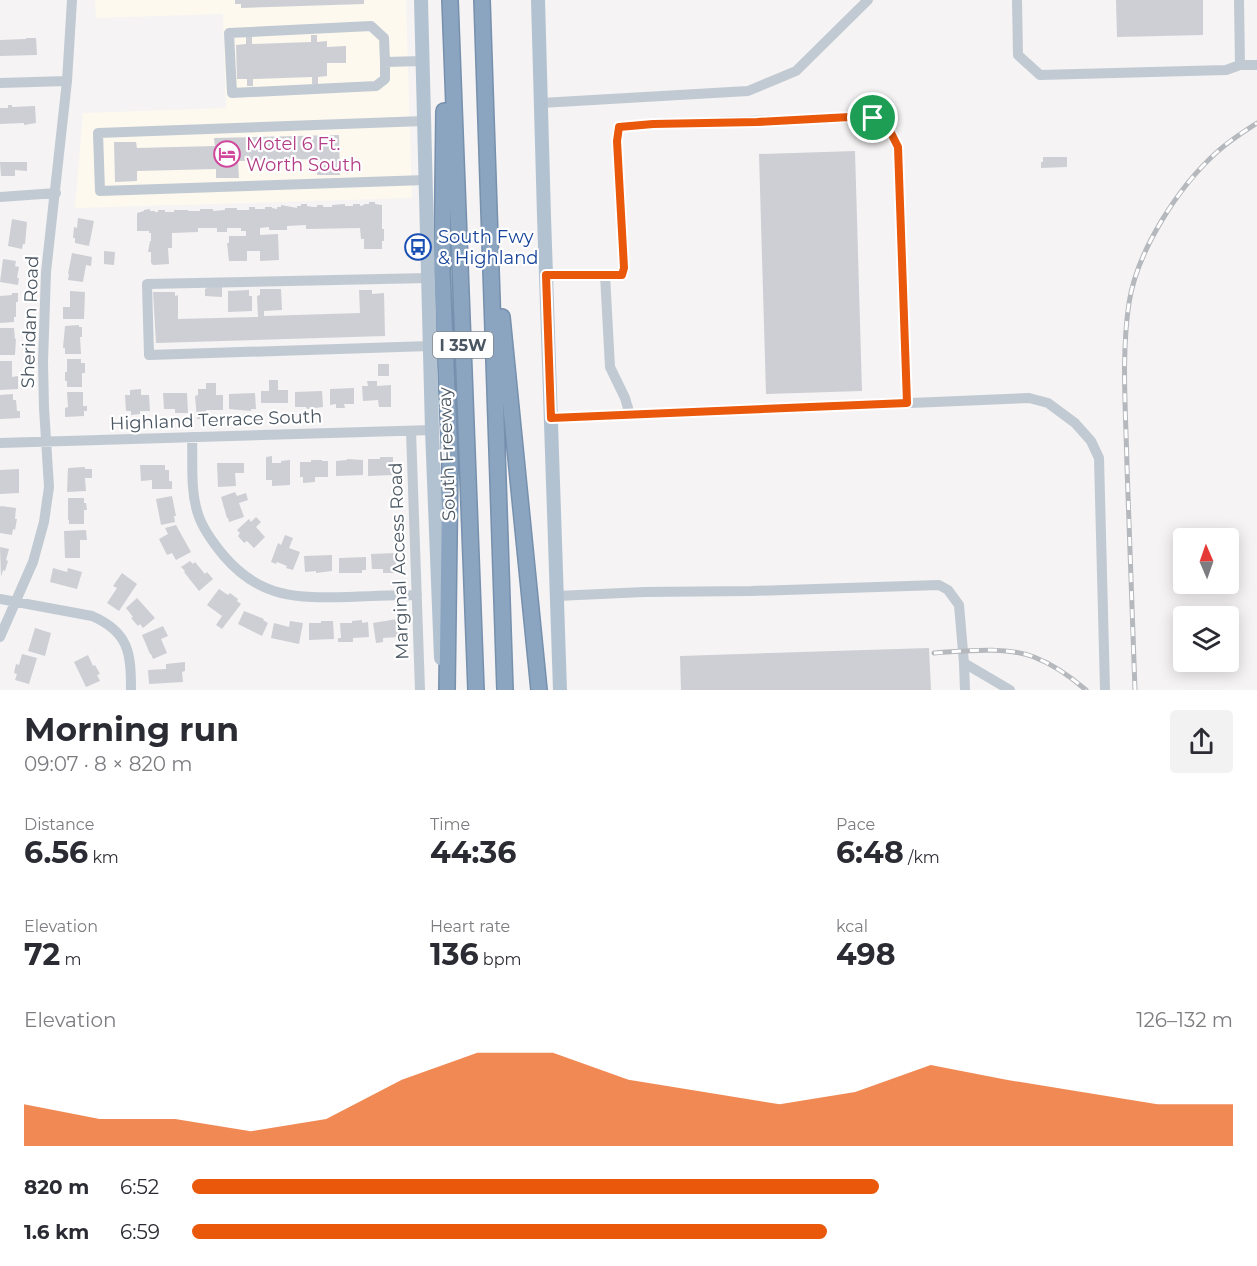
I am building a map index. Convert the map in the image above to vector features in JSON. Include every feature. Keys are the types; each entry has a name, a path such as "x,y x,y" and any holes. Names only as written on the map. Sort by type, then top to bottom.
{"highway":[{"path":"440,0 445,123 442,272 450,461 444,690"},
{"name":"South Freeway","path":"450,0 476,690"},
{"name":"I 35W","path":"482,0 506,690"},
{"path":"487,160 539,690"}],"main road":[{"name":"South Freeway","path":"421,0 432,430 444,690"},
{"path":"538,0 560,690"}],"street":[{"name":"Sheridan Road","path":"0,637 33,562 44,522 49,487 43,362 46,272 67,81 72,0"},
{"path":"541,103 748,91 796,71 868,0"},
{"path":"1017,0 1018,55 1040,75 1226,70 1240,65 1257,64"},
{"path":"1239,0 1240,65"},
{"path":"371,26 384,38 385,62 385,78 376,86 232,93 229,33 371,26"},
{"path":"385,62 423,61"},
{"path":"0,83 67,81"},
{"path":"546,275 622,275 624,268 617,141 619,127 850,117 873,118 888,127 898,147 907,403"},
{"path":"424,121 98,133 100,191 426,180"},
{"path":"0,197 56,193"},
{"path":"605,275 610,367 626,398 630,415"},
{"path":"428,278 147,284 149,355 430,346"},
{"path":"551,418 1029,398 1048,403 1075,423 1091,441 1099,458 1105,690"},
{"name":"Highland Terrace South","path":"0,442 432,430"},
{"name":"Marginal Access Road","path":"411,431 420,690"},
{"path":"192,437 194,494 198,514 209,537 245,577 265,588 298,597 417,594"},
{"path":"557,596 939,585 948,590 959,605 965,690"},
{"path":"0,599 92,616 106,622 125,643 130,663 131,690"},
{"path":"964,663 1010,690"}],"shaded area":[{"path":"95,0 406,0 412,198 75,208 83,113 226,108 223,14 96,18"}],"building":[{"path":"235,0 364,0 364,4 241,8 241,4 235,4"},
{"path":"1116,0 1203,0 1203,35 1117,37"},
{"path":"311,35 317,35 317,42 327,41 327,47 346,46 346,63 327,63 327,76 318,77 318,84 312,84 312,77 253,79 253,86 247,86 247,79 237,79 236,45 246,44 246,37 252,37 252,44 311,42"},
{"path":"36,38 37,55 0,56 0,40"},
{"path":"8,105 12,107 35,106 36,123 0,124 0,108 8,108"},
{"name":"Motel 6 Ft. Worth South","path":"339,135 340,175 317,175 317,159 238,161 239,178 216,178 216,169 137,171 137,181 115,182 114,142 136,142 137,148 215,146 214,138"},
{"path":"855,151 862,391 766,394 759,154"},
{"path":"1043,157 1067,157 1067,167 1041,168"},
{"path":"0,162 27,162 27,171 15,170 15,176 1,176"},
{"path":"369,202 382,205 384,241 382,241 382,249 364,249 364,239 361,239 360,228 306,229 306,225 287,226 287,230 269,230 269,227 260,228 260,235 278,234 279,260 260,261 260,251 247,251 247,261 229,261 227,243 229,243 229,236 246,236 246,231 241,231 241,228 227,228 227,232 217,232 217,228 198,228 198,232 172,233 172,248 168,248 169,264 153,265 151,252 148,252 151,233 137,231 137,213 150,209 155,212 158,210 165,210 165,212 200,211 200,209 213,209 213,211 225,210 225,208 249,210 249,207 277,209 281,205 297,208 301,204 313,207 345,204 345,206 353,206 353,204 360,204 360,206 369,204"},
{"path":"78,218 94,221 89,246 75,243 75,238 73,238"},
{"path":"12,219 27,222 25,244 22,249 8,246"},
{"path":"104,251 115,252 114,265 104,264"},
{"path":"72,253 92,257 91,266 86,265 83,282 68,280"},
{"path":"3,259 16,261 15,266 19,267 18,285 0,282"},
{"path":"207,287 222,287 222,297 205,296"},
{"path":"260,289 281,289 282,310 264,311 264,316 360,313 359,290 372,290 372,294 384,293 385,336 156,343 153,292 175,292 175,296 178,295 178,319 258,317 257,296 260,295"},
{"path":"249,290 249,296 252,296 252,311 228,312 228,291"},
{"path":"70,291 85,292 84,319 63,319 63,307 70,307"},
{"path":"12,293 18,293 14,322 0,323 0,296 12,295"},
{"path":"79,325 82,327 81,354 65,354 65,348 63,348 65,326"},
{"path":"0,328 14,328 15,355 0,355"},
{"path":"67,359 81,359 81,363 85,363 82,387 67,387 65,372 67,372"},
{"path":"0,361 12,361 12,377 18,376 18,389 0,390"},
{"path":"378,364 389,364 389,376 378,376"},
{"path":"269,380 278,380 278,390 288,390 288,403 261,403 261,391 269,391"},
{"path":"367,381 377,381 377,386 391,385 391,407 379,407 378,400 363,401 362,386 368,386"},
{"path":"206,383 216,383 216,395 223,395 223,410 206,410 206,419 197,419 195,396 198,395 198,389 206,389"},
{"path":"354,388 354,404 344,404 345,408 336,408 336,404 330,405 330,389"},
{"path":"141,389 141,395 149,395 150,411 140,411 140,414 131,415 131,411 126,411 125,395 130,395 130,390"},
{"path":"322,391 323,407 307,409 306,407 295,407 295,392"},
{"path":"67,392 83,392 83,406 87,406 84,416 65,417 65,408 68,407"},
{"path":"163,393 187,393 188,413 175,413 175,409 164,409"},
{"path":"255,393 256,409 251,409 251,411 229,409 229,394"},
{"path":"13,394 17,411 20,411 20,418 0,419 0,395"},
{"path":"272,456 272,463 290,460 290,485 272,486 272,480 266,480 266,457"},
{"path":"380,457 393,457 393,475 368,476 368,459 380,459"},
{"path":"311,460 328,461 328,477 315,477 315,482 303,483 303,477 300,477 300,462 311,462"},
{"path":"363,460 363,475 336,476 336,461"},
{"path":"217,463 244,463 244,473 235,473 236,486 218,487"},
{"path":"140,465 165,465 165,470 169,470 172,489 152,489 152,480 141,481"},
{"path":"85,467 85,469 92,469 92,478 85,478 86,491 67,492 68,468"},
{"path":"19,469 19,493 0,494 0,470"},
{"path":"235,492 237,496 246,493 248,500 239,503 244,517 229,522 221,497"},
{"path":"172,496 175,522 161,525 156,499"},
{"path":"68,498 84,498 87,510 84,510 84,524 69,524"},
{"path":"1,506 16,508 15,519 17,519 12,535 0,533"},
{"path":"256,517 261,522 256,527 265,537 254,548 247,541 244,543 238,536 240,533 237,530 249,519 251,522"},
{"path":"176,525 191,552 176,560 172,553 167,555 159,539 168,534 165,528"},
{"path":"86,530 87,540 80,540 80,558 65,558 64,531"},
{"path":"285,535 293,538 289,548 300,552 293,570 277,562 276,564 271,562 278,543 281,545"},
{"path":"0,547 9,549 6,560 8,561 1,577"},
{"path":"396,553 396,573 383,573 383,569 372,569 371,554"},
{"path":"332,555 332,571 305,572 304,556"},
{"path":"366,557 366,570 362,570 362,573 339,573 339,558"},
{"path":"190,561 193,564 195,562 205,574 207,572 213,579 199,591 181,567"},
{"path":"53,568 67,572 68,568 82,572 77,589 50,582"},
{"path":"122,573 137,584 119,611 107,603 117,588 113,586"},
{"path":"219,589 228,595 230,593 241,604 222,629 216,625 222,616 207,605"},
{"path":"137,598 155,618 143,628 131,618 133,617 126,608"},
{"path":"244,611 268,623 262,636 238,624"},
{"path":"397,619 398,637 383,638 383,642 376,643 373,623"},
{"path":"362,620 362,623 368,622 369,637 353,638 353,642 338,642 338,638 341,638 340,623"},
{"path":"290,621 303,623 299,644 271,638 274,623 289,627"},
{"path":"321,621 333,621 334,639 309,640 309,623 321,623"},
{"path":"163,626 168,636 161,639 167,653 153,659 142,635"},
{"path":"35,628 51,633 45,656 28,651"},
{"path":"929,648 931,690 681,690 680,656"},
{"path":"22,654 37,658 29,684 15,680 16,664 19,665"},
{"path":"88,655 100,674 97,675 100,681 86,687 74,662"},
{"path":"185,662 185,671 182,672 183,682 149,684 148,670 166,669 166,664"}],"railway":[{"path":"1135,690 1125,385 1125,344 1133,283 1150,242 1174,201 1202,166 1231,140 1257,123"},
{"path":"934,653 1011,651 1034,657 1054,667 1086,690"}],"place":[{"name":"Motel 6 Ft. Worth South","path":"227,154"},
{"name":"South Fwy & Highland","path":"418,247"}],"route":[{"path":"850,117 873,118 888,127 898,147 907,403 551,418 546,275 622,275 624,268 617,141 619,127 850,117"}]}
